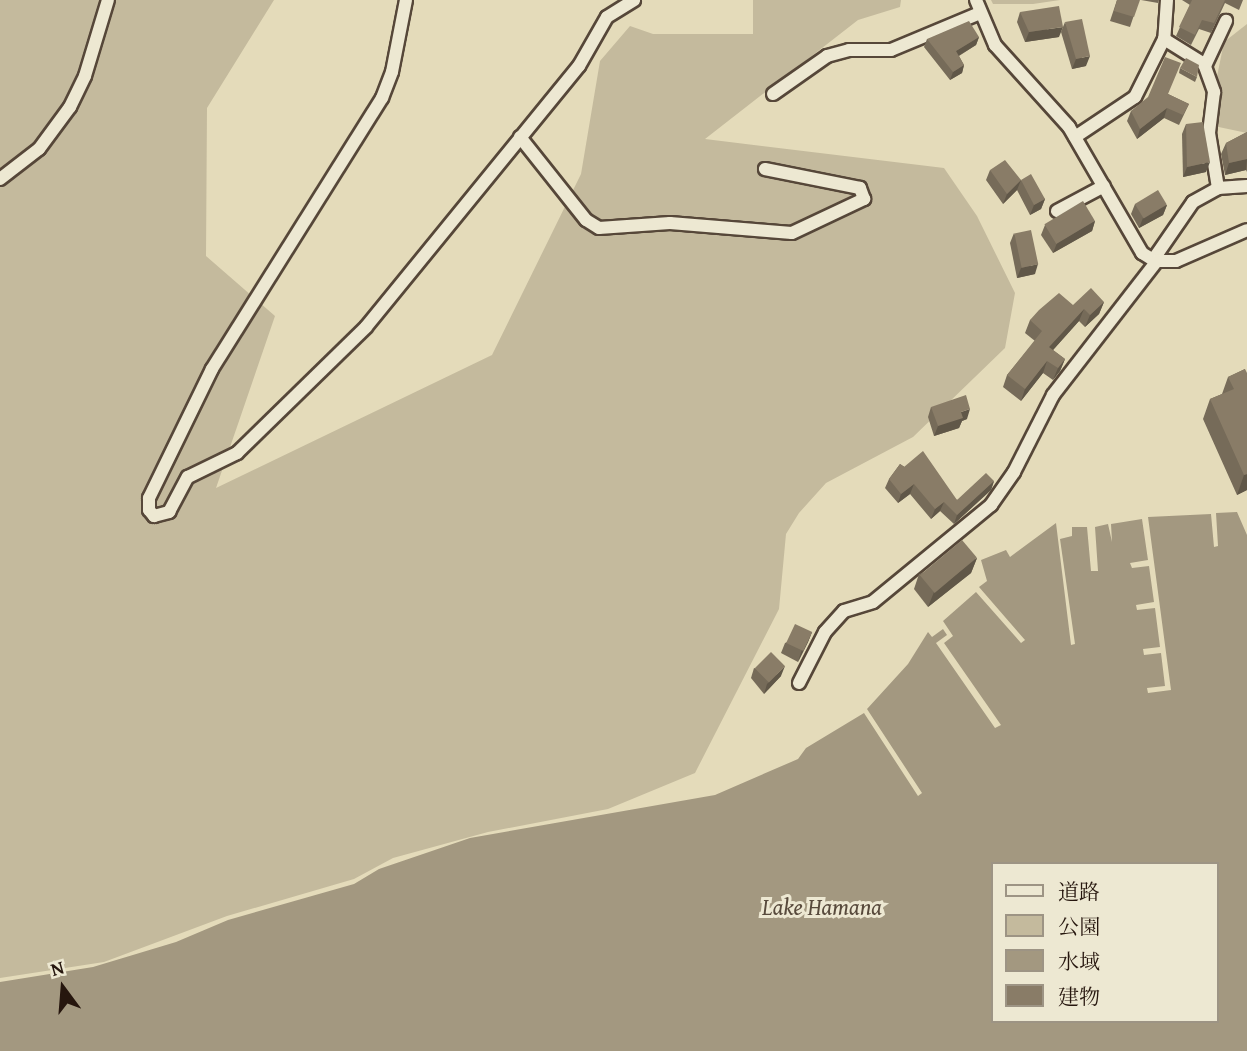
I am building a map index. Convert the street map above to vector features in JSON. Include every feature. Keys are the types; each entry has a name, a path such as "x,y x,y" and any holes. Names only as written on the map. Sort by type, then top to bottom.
{"street":[{"path":"0,180 39,149 70,107 85,76 107,0"},
{"path":"406,0 392,72 382,98 212,369 149,498 151,513 166,515 188,477 230,459 366,327 579,66 607,18 634,0"},
{"path":"1075,137 1135,97 1164,39 1167,0"},
{"path":"773,94 827,57 849,50 891,50 978,6 1006,62 1075,137 1133,243 1155,260 1176,261 1247,230"},
{"path":"1205,66 1226,21"},
{"path":"1164,39 1205,66 1214,92 1209,133 1218,188"},
{"path":"520,137 586,220 599,228 670,223 792,233 863,199 860,188 765,169"},
{"path":"1057,211 1104,186"},
{"path":"799,683 825,632 844,611 873,602 991,505 1014,472 1053,395 1155,260 1193,202 1218,188 1247,186"}],"green space":[{"path":"0,0 274,0 207,108 206,256 275,316 216,488 492,355 581,174 600,61 630,26 653,34 753,34 753,0 901,0 900,7 858,20 705,139 944,168 977,216 1015,293 1005,348 913,437 826,483 799,513 786,534 779,609 695,773 608,809 488,832 393,858 354,879 227,916 104,962 0,978"},
{"path":"991,0 1060,0 1033,4 993,4"},
{"path":"1247,24 1247,133 1214,126 1209,116 1224,42"}],"water":[{"name":"Lake Hamana","path":"1237,512 1247,535 1247,1051 0,1051 0,982 93,967 176,942 228,920 354,884 379,869 470,838 715,795 798,759 806,748 864,713 918,796 922,793 867,709 908,664 928,632 932,637 943,629 947,635 936,643 995,728 1001,725 944,643 953,636 943,621 976,592 1021,643 1025,640 979,587 987,581 981,560 1006,550 1010,557 1056,523 1071,645 1075,644 1060,539 1072,536 1072,527 1087,527 1091,571 1098,571 1095,527 1108,524 1112,542 1111,524 1142,519 1148,560 1130,563 1132,568 1149,566 1154,602 1136,605 1137,610 1155,608 1160,647 1143,649 1144,655 1161,653 1165,686 1147,688 1148,693 1171,690 1148,517 1211,514 1214,547 1218,546 1216,513"}],"building":[{"path":"1117,0 1140,0 1134,17 1114,11"},
{"path":"1192,0 1225,0 1214,23 1202,20 1195,35 1179,27"},
{"path":"1059,6 1063,27 1029,32 1020,12"},
{"path":"1082,19 1090,56 1076,59 1065,22"},
{"path":"969,21 979,37 956,51 964,65 953,72 927,39"},
{"path":"1165,57 1181,63 1168,94 1189,104 1183,115 1167,108 1140,129 1131,111 1148,97"},
{"path":"1186,58 1199,65 1197,77 1180,68"},
{"path":"1203,122 1210,162 1187,167 1186,124"},
{"path":"1247,132 1247,159 1229,163 1226,143"},
{"path":"1005,160 1021,180 1007,194 990,170"},
{"path":"1031,174 1045,199 1034,205 1021,180"},
{"path":"1158,190 1167,205 1144,218 1135,204"},
{"path":"1083,201 1095,221 1056,244 1044,224"},
{"path":"1031,230 1038,264 1022,268 1014,234"},
{"path":"1091,288 1104,302 1090,315 1084,309 1049,347 1065,359 1058,368 1047,361 1025,389 1007,375 1042,331 1030,320 1039,310 1059,293 1073,305"},
{"path":"1245,369 1247,474 1244,475 1210,399 1234,389 1228,377"},
{"path":"966,395 970,409 961,412 963,418 938,426 931,407"},
{"path":"923,451 957,500 986,473 994,481 957,515 944,502 935,509 914,484 901,494 889,479 900,464 904,467"},
{"path":"962,540 977,558 935,593 920,575"},
{"path":"795,624 812,632 803,651 786,643"},
{"path":"771,652 785,666 769,682 755,668"}]}
